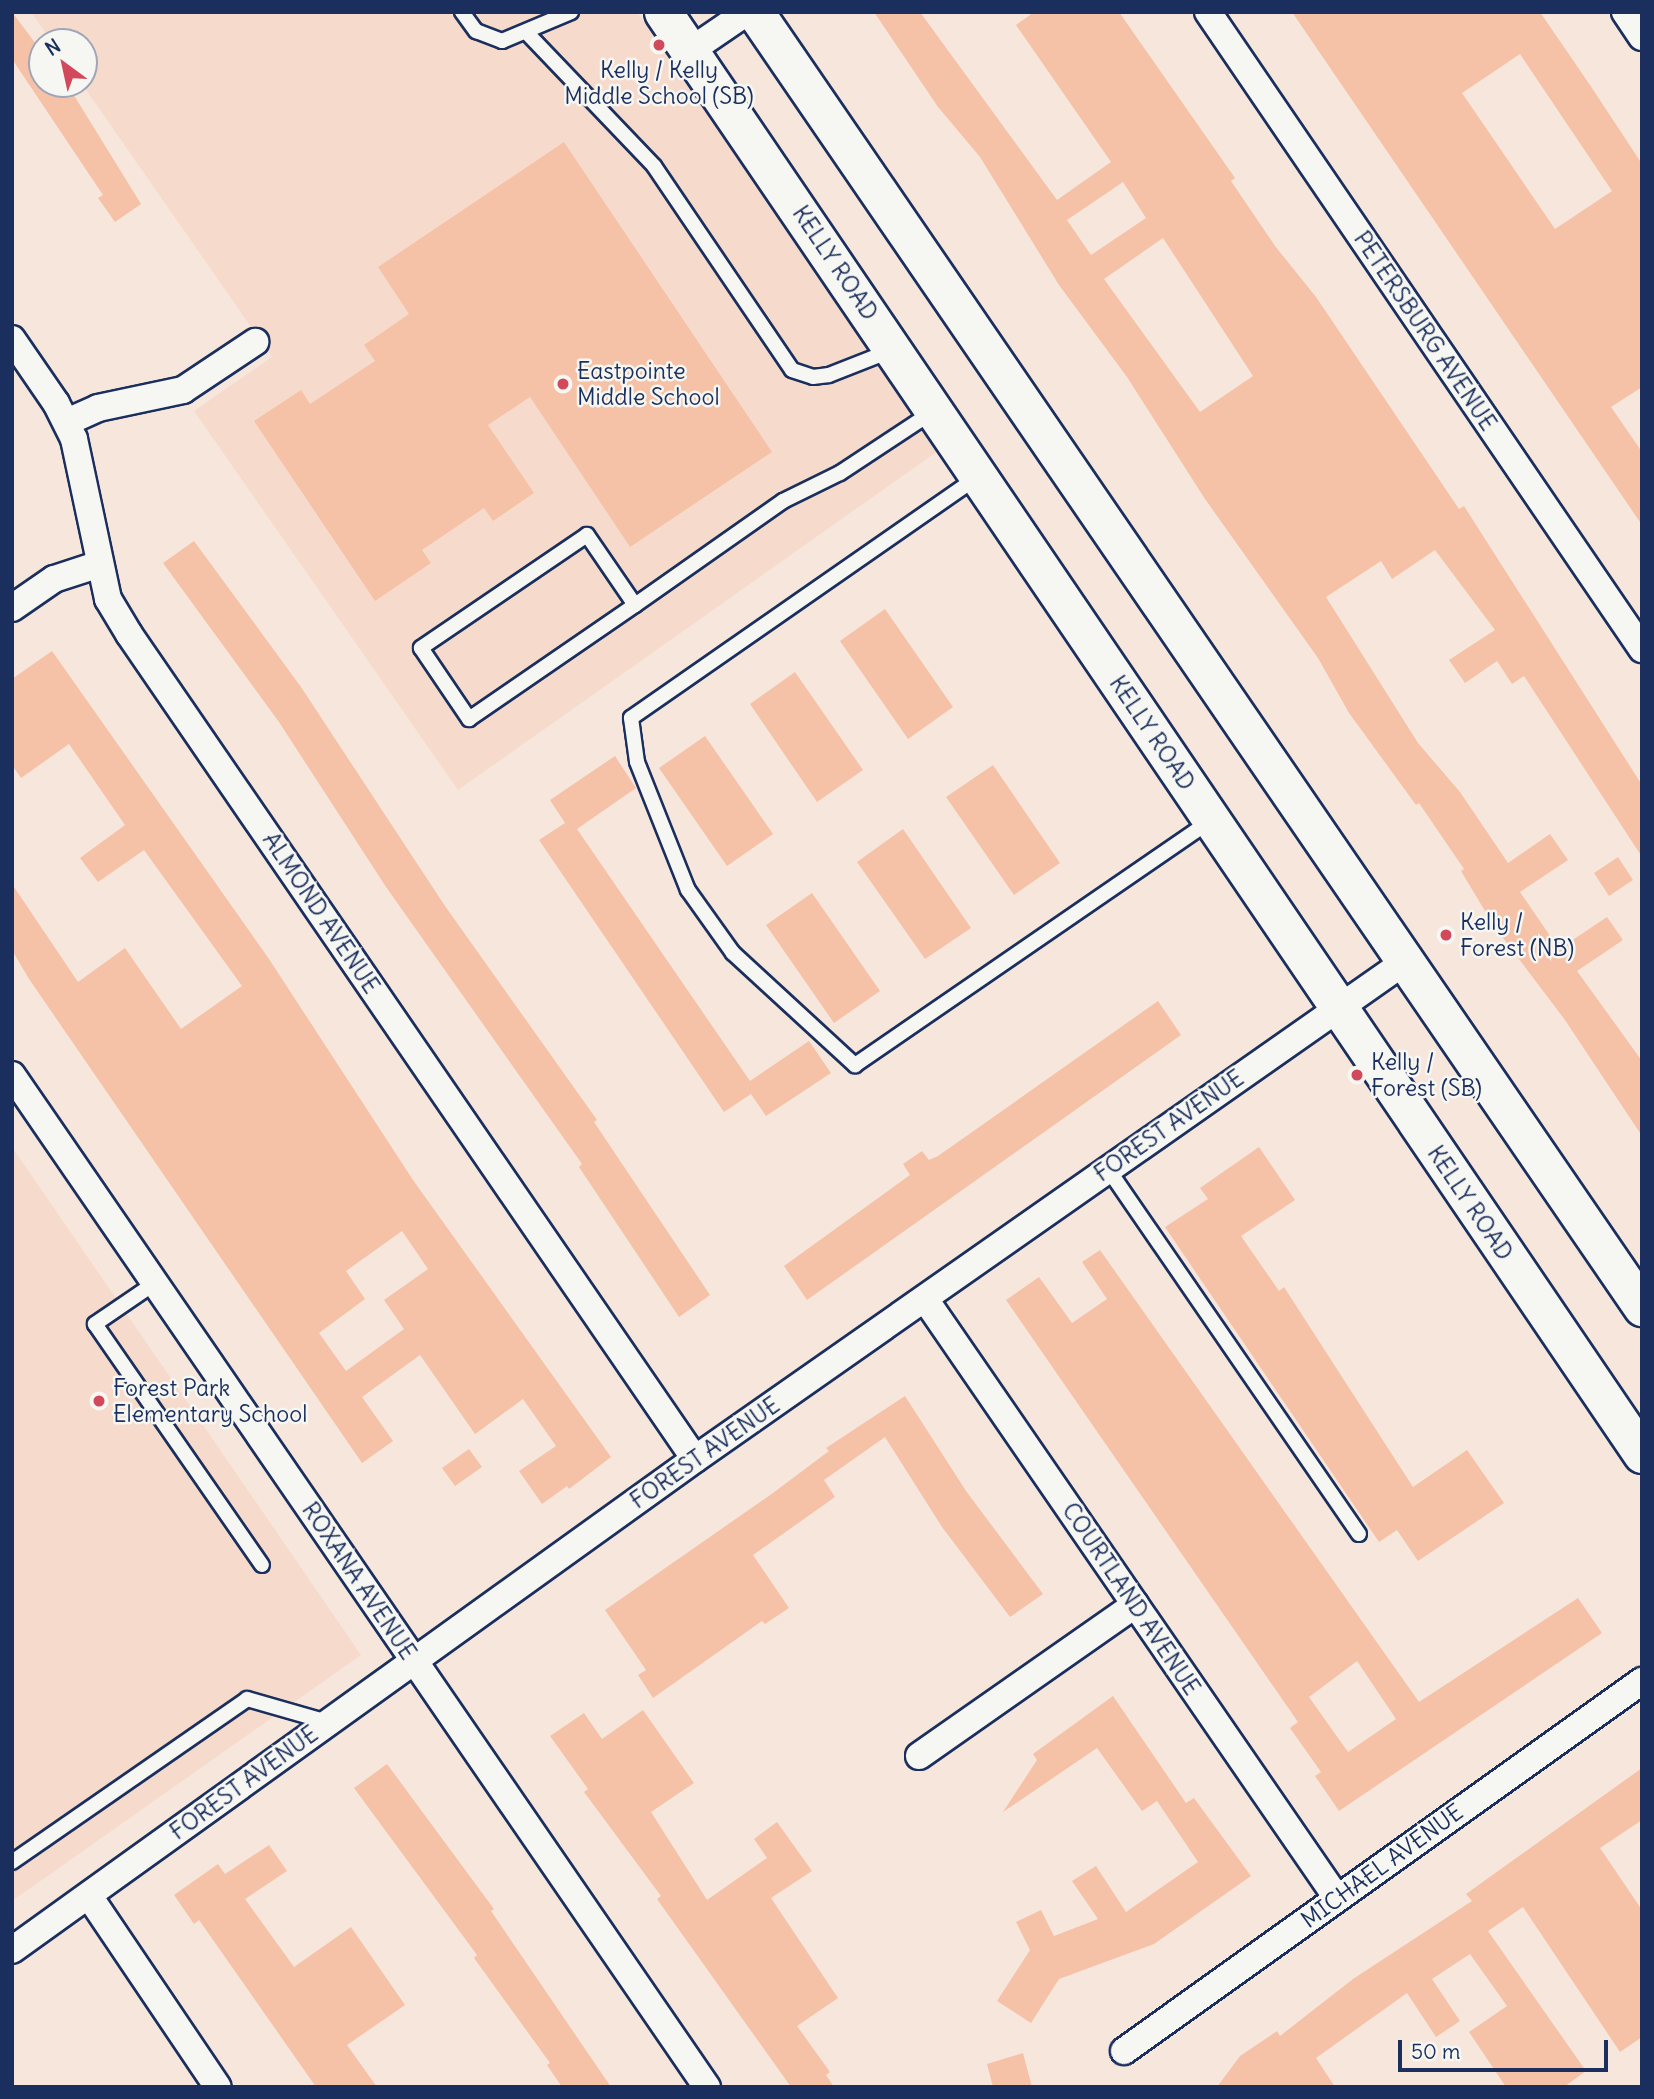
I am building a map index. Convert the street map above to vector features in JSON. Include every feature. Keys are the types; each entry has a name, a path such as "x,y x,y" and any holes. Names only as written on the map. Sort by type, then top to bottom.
{"street":[{"name":"KELLY ROAD","path":"663,12 936,410 1210,821 1642,1454"},
{"path":"690,51 747,12"},
{"path":"755,12 1403,963 1639,1295"},
{"name":"PETERSBURG AVENUE","path":"1208,12 1642,649"},
{"path":"1625,12 1642,37"},
{"name":"ALMOND AVENUE","path":"12,339 66,422 108,599 129,634 695,1459"},
{"path":"66,422 98,408 183,390 255,342"},
{"path":"12,608 54,579 100,564"},
{"name":"FOREST AVENUE","path":"12,1950 695,1459 1403,963"},
{"name":"ROXANA AVENUE","path":"12,1075 707,2087"},
{"name":"COURTLAND AVENUE","path":"925,1299 1337,1898"},
{"path":"919,1756 1135,1605"},
{"name":"MICHAEL AVENUE","path":"1124,2052 1642,1681"},
{"path":"89,1896 218,2087"}],"lane":[{"path":"462,12 476,32 502,41 527,33 571,12"},
{"path":"527,33 654,166 792,370 813,377 830,375 894,350"},
{"path":"635,605 587,535 421,648 470,719 635,605 783,501 841,473 936,410"},
{"path":"980,475 631,718 637,762 688,890 733,953 855,1065 1210,821"},
{"path":"1108,1169 1359,1534"},
{"path":"155,1283 95,1324 262,1565"},
{"path":"12,1862 247,1699 328,1722"}],"shaded area":[{"name":"Eastpointe Middle School","path":"31,12 637,12 938,451 458,790 194,411 272,357 92,98 98,98 98,28 42,28"},
{"name":"Forest Park Elementary School","path":"12,1147 361,1655 12,1901"}],"building":[{"path":"12,12 28,33 28,83 12,59"},
{"path":"874,12 920,12 1057,200 1111,162 1016,25 1034,12 1119,12 1235,178 1231,181 1275,246 1316,297 1459,509 1464,506 1642,785 1642,857 1524,676 1512,684 1497,661 1465,683 1449,660 1495,630 1435,550 1392,579 1381,561 1326,597 1418,743 1460,792 1508,863 1550,834 1568,860 1520,892 1559,949 1607,917 1623,940 1577,971 1642,1061 1642,1136 1565,1020 1494,926 1461,871 1464,869 1419,803 1416,805 1349,713 1318,658 1205,499 1127,377 1059,285 980,157 938,107","holes":["1123,182 1146,218 1091,255 1067,220","1163,238 1253,376 1200,412 1104,279"]},
{"path":"1292,12 1540,12 1592,88 1642,164 1642,387 1611,407 1642,452 1642,525","holes":["1520,54 1612,191 1555,229 1462,93"]},
{"path":"38,98 76,98 141,204 115,222 98,198 103,195"},
{"path":"564,142 772,452 630,547 530,397 488,425 534,493 493,521 484,508 422,550 431,563 375,601 254,421 301,390 310,404 375,361 364,345 409,314 378,267"},
{"path":"194,541 301,687 445,906 597,1120 594,1122 710,1295 679,1317 579,1167 582,1164 386,887 279,722 163,563"},
{"path":"885,609 953,707 908,739 840,641"},
{"path":"52,651 269,959 413,1180 611,1457 569,1489 567,1486 542,1504 519,1471 556,1446 523,1399 475,1434 420,1355 362,1397 393,1441 362,1463 29,979 12,950 12,884 78,982 125,948 181,1029 242,986 144,850 98,882 80,858 125,825 69,744 21,778 12,765 12,679","holes":["402,1231 428,1269 384,1300 404,1329 346,1371 319,1333 365,1299 346,1271"]},
{"path":"795,672 863,770 817,802 750,704"},
{"path":"705,736 773,834 727,866 659,768"},
{"path":"615,756 636,788 577,829 750,1081 809,1041 831,1073 766,1116 751,1094 724,1112 539,840 565,823 550,800"},
{"path":"993,765 1060,863 1014,895 946,797"},
{"path":"903,829 971,928 925,959 857,862"},
{"path":"1618,857 1633,880 1609,896 1594,873"},
{"path":"812,893 880,991 834,1023 766,925"},
{"path":"1158,1001 1181,1035 807,1300 784,1266 910,1175 903,1164 922,1151 929,1160 938,1156"},
{"path":"1259,1147 1295,1200 1241,1236 1279,1291 1284,1287 1413,1487 1467,1450 1504,1503 1418,1561 1397,1530 1379,1542 1165,1227 1208,1199 1200,1188"},
{"path":"1100,1250 1419,1702 1578,1598 1602,1633 1339,1811 1315,1776 1321,1772 1290,1728 1298,1722 1006,1300 1039,1277 1072,1323 1107,1299 1082,1262","holes":["1357,1661 1396,1719 1348,1752 1309,1697"]},
{"path":"905,1396 966,1491 1043,1594 1010,1617 942,1527 885,1437 824,1480 835,1497 753,1555 789,1608 765,1624 762,1621 653,1698 638,1675 646,1670 605,1610 773,1493 829,1451 826,1448"},
{"path":"469,1449 482,1467 455,1486 442,1468"},
{"path":"1113,1696 1186,1803 1194,1798 1251,1876 1154,1944 1059,1979 1031,2023 997,2001 1030,1950 1016,1922 1041,1910 1054,1936 1098,1919 1072,1881 1096,1866 1126,1912 1198,1862 1157,1801 1142,1811 1097,1748 1003,1812 1037,1760 1033,1754"},
{"path":"643,1710 694,1783 651,1812 707,1900 767,1858 754,1839 777,1822 812,1871 771,1898 838,1998 797,2026 830,2072 826,2075 834,2087 791,2087 657,1899 661,1896 584,1792 588,1789 550,1736 584,1713 602,1739"},
{"path":"387,1764 494,1909 491,1911 611,2087 562,2087 547,2065 550,2063 474,1958 477,1955 354,1788"},
{"path":"1642,1768 1642,1820 1600,1848 1642,1910 1642,2037 1620,2052 1523,1907 1488,1931 1586,2071 1564,2087 1506,2087 1469,2032 1507,2006 1470,1954 1432,1979 1460,2021 1436,2037 1407,1993 1316,2058 1335,2087 1217,2087 1240,2056 1277,2031 1280,2036 1353,1979 1472,1901 1466,1894"},
{"path":"269,1845 287,1871 245,1899 294,1967 351,1927 405,2005 347,2045 377,2087 316,2087 199,1920 194,1924 174,1895 218,1864 225,1874"},
{"path":"1023,2053 1032,2087 993,2087 987,2064"}],"place":[{"name":"Kelly / Kelly Middle School (SB)","path":"659,45"},
{"name":"Eastpointe Middle School","path":"563,384"},
{"name":"Kelly / Forest (NB)","path":"1446,935"},
{"name":"Kelly / Forest (SB)","path":"1357,1075"},
{"name":"Forest Park Elementary School","path":"99,1401"}]}
